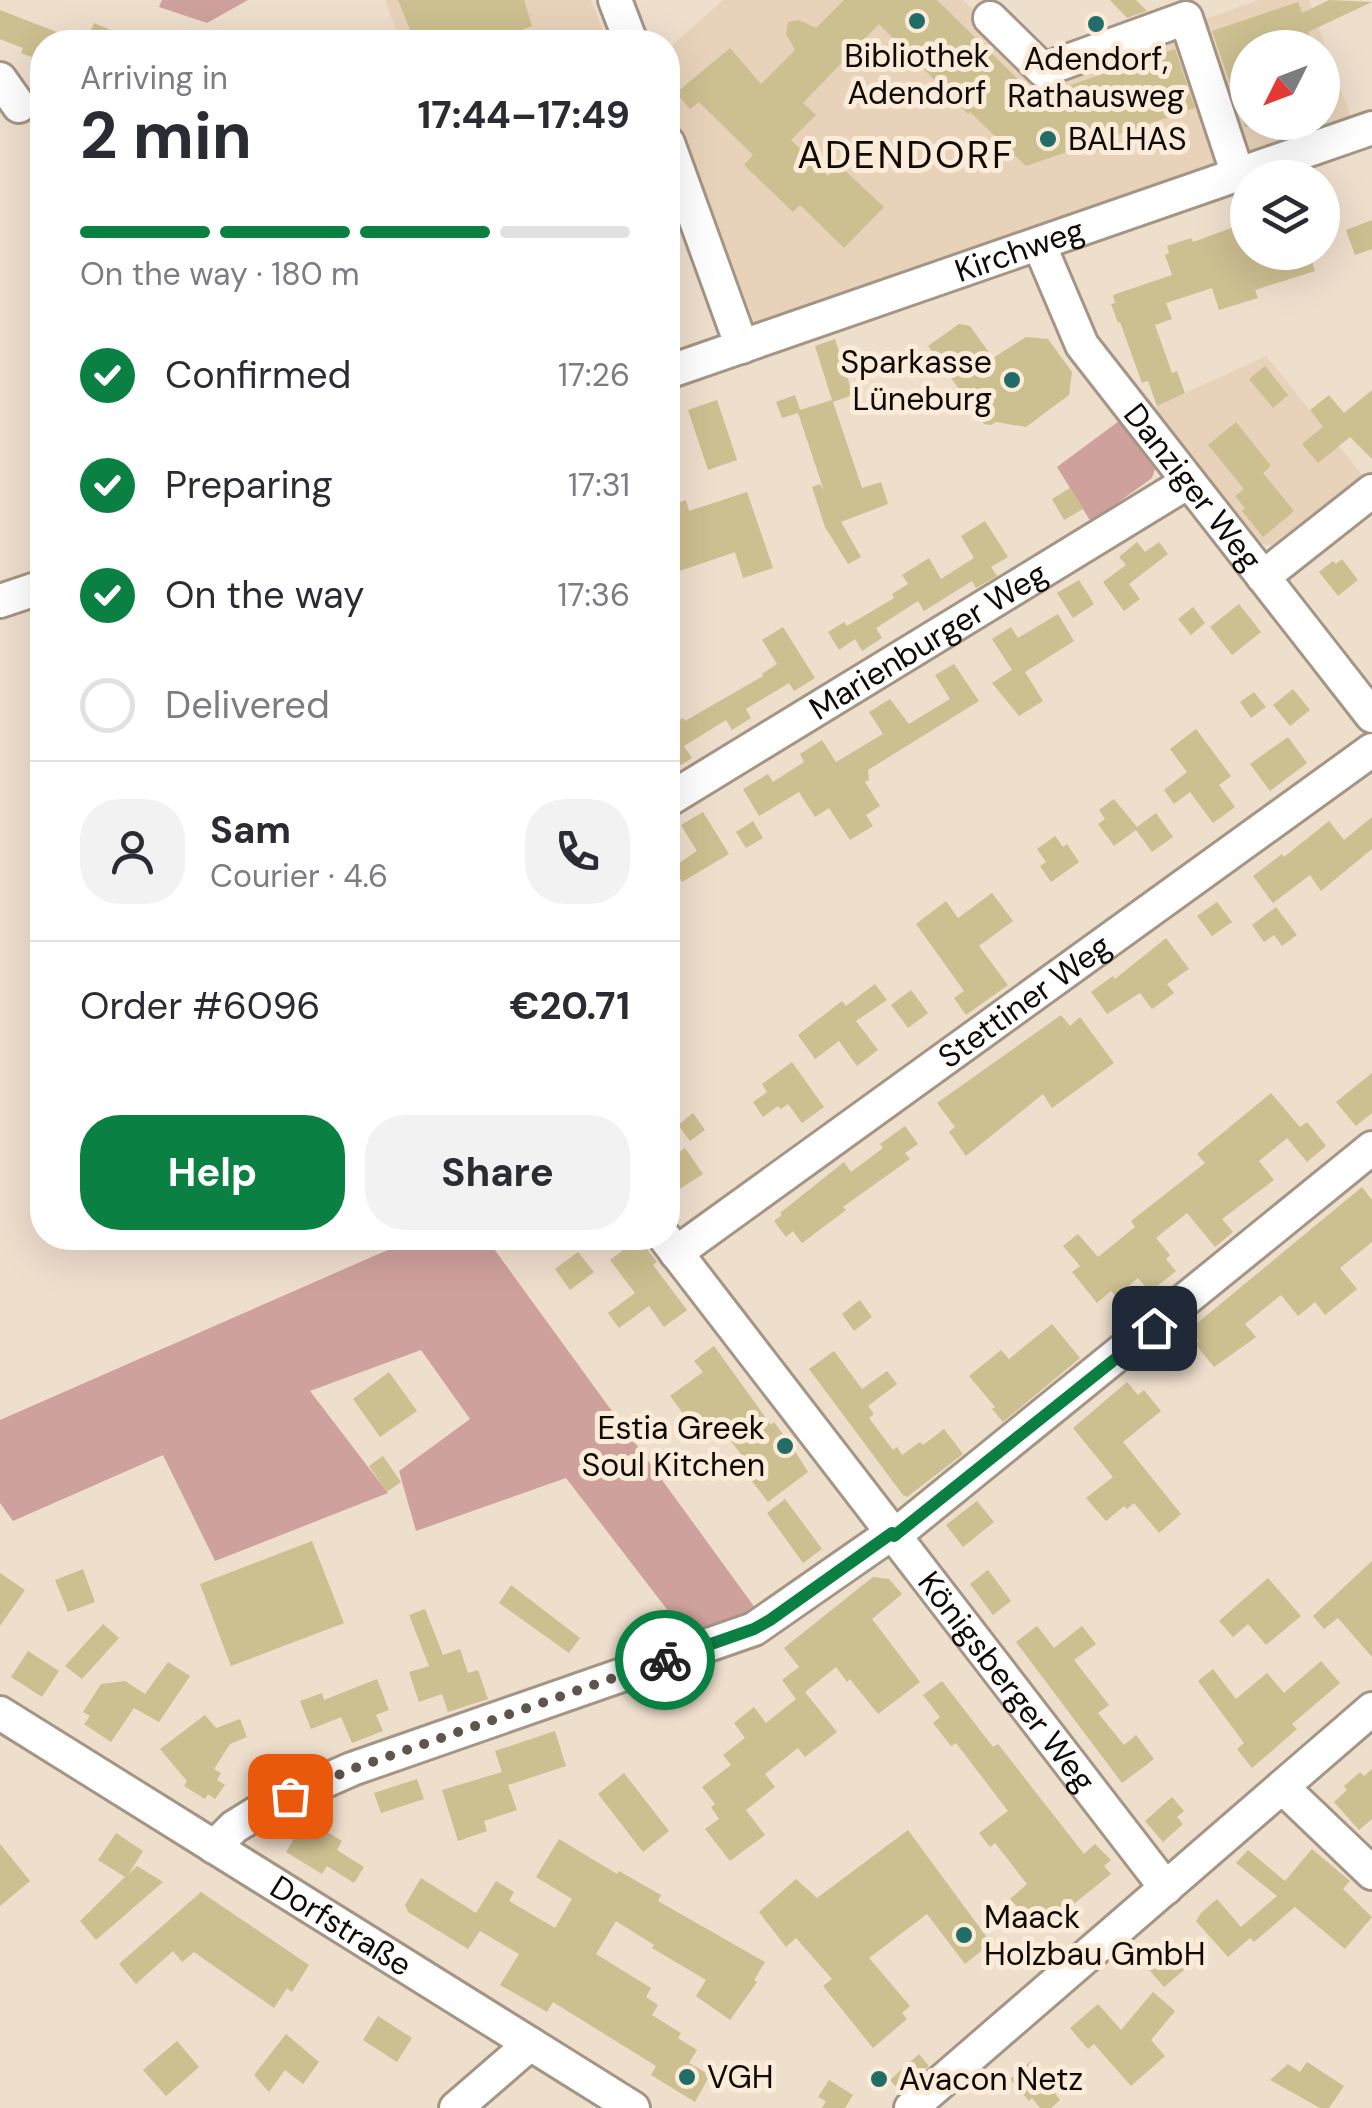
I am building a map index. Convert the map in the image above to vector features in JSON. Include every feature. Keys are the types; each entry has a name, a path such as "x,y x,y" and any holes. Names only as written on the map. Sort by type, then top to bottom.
{"street":[{"path":"616,0 627,30"},
{"path":"990,18 1043,70 1186,18 1233,160"},
{"name":"Kirchweg","path":"1281,160 1372,128"},
{"path":"680,176 742,347"},
{"name":"Kirchweg","path":"680,368 1230,178"},
{"name":"Danziger Weg","path":"1039,244 1082,345 1372,716"},
{"name":"Marienburger Weg","path":"680,793 1188,482"},
{"path":"1263,577 1372,491"},
{"path":"0,602 30,591"},
{"name":"Stettiner Weg","path":"680,1238 1372,750"},
{"path":"214,1847 234,1827 268,1806 352,1769 754,1629 893,1534 1372,1148"},
{"name":"Königsberger Weg","path":"674,1250 1166,1888"},
{"path":"911,2108 1372,1709"},
{"name":"Dorfstraße","path":"0,1714 633,2108"},
{"path":"1282,1787 1372,1873"},
{"path":"456,2108 530,2044"}],"shaded area":[{"path":"162,0 248,0 207,23 159,7"},
{"path":"385,0 591,0 602,30 396,30"},
{"path":"723,0 963,0 1043,77 1259,0 1309,0 1320,30 1230,30 1230,140 1323,140 1265,160 1230,160 1230,172 759,334 680,133 680,38"},
{"path":"1340,87 1355,129 1340,134"},
{"path":"1266,356 1363,476 1272,545 1251,543 1146,411"},
{"path":"1119,421 1155,469 1152,478 1091,522 1057,467"},
{"path":"388,1250 495,1250 761,1616 689,1638 566,1478 416,1531 399,1471 470,1419 421,1350 310,1391 388,1493 215,1561 163,1455 13,1521 0,1503 0,1420"}],"building":[{"path":"398,0 524,0 532,26 521,30 410,30"},
{"path":"844,0 937,0 1036,97 1175,49 1195,108 1026,166 879,24 803,103 816,115 791,140 828,176 839,165 884,207 844,248 800,205 793,212 744,165 753,155 699,102 690,109 680,98 680,90 730,48 761,84 795,50 786,34 788,22 799,20 816,28"},
{"path":"1110,0 1136,0 1147,11 1127,18"},
{"path":"1329,0 1372,2 1312,30 1230,30 1230,83 1212,31 1298,2 1302,13"},
{"path":"0,10 52,30 30,30 30,56 21,53 23,48 0,39"},
{"path":"94,23 111,30 91,30"},
{"path":"1372,220 1372,249 1355,255 1346,230"},
{"path":"1230,229 1230,270 1315,271 1255,290 1258,298 1219,310 1212,288 1166,303 1172,319 1155,325 1172,373 1177,371 1185,393 1157,406 1148,381 1142,383 1111,304 1115,303 1113,295 1172,275 1165,255 1169,253 1167,246 1191,238 1193,242"},
{"name":"Sparkasse Lüneburg","path":"959,324 970,326 993,358 1026,337 1048,339 1072,372 1069,395 1026,427 984,424 928,346"},
{"path":"835,339 853,395 833,402 862,488 881,482 888,504 841,522 861,557 848,564 825,527 812,487 820,484 824,491 798,413 782,418 776,402 795,395 800,410 832,400 815,346"},
{"path":"1265,366 1288,395 1273,408 1249,379"},
{"path":"1372,390 1372,459 1350,437 1318,463 1302,444 1323,427 1310,410 1329,395 1344,413"},
{"path":"717,400 737,460 708,470 688,410"},
{"path":"1236,422 1271,466 1263,473 1294,511 1263,537 1235,496 1244,489 1208,445"},
{"path":"1070,488 1083,509 1064,520 1052,499"},
{"path":"747,492 773,568 743,578 735,552 680,571 680,502 686,500 689,511"},
{"path":"985,521 1008,557 991,567 997,576 976,588 972,581 924,611 918,601 876,628 882,638 862,651 855,639 839,650 828,632 844,622 847,626 894,598 892,594 908,584 902,575 929,558 941,579 974,558 961,536"},
{"path":"1137,542 1145,552 1159,542 1168,554 1129,584 1140,599 1124,611 1103,582 1126,565 1119,557"},
{"path":"1342,559 1358,580 1338,596 1319,572"},
{"path":"1079,580 1094,604 1073,618 1057,593"},
{"path":"1239,604 1261,632 1232,655 1210,627"},
{"path":"1193,607 1205,623 1191,635 1178,619"},
{"path":"1058,614 1074,641 1025,672 1043,701 1019,716 992,683 1012,670 992,639 1011,627 1018,638"},
{"path":"783,627 815,678 794,691 789,683 746,709 751,718 732,730 726,720 684,746 692,758 680,766 680,720 685,721 777,664 762,640"},
{"path":"954,664 979,701 868,770 869,780 865,782 880,806 866,815 873,826 850,840 829,808 815,817 799,792 759,816 743,789 768,774 773,782 804,762 800,754 822,740 836,762 883,734 869,712 890,699 909,724 950,699 935,675"},
{"path":"1293,689 1310,710 1290,726 1273,705"},
{"path":"1254,692 1266,707 1251,718 1240,702"},
{"path":"1196,729 1231,776 1219,785 1235,807 1213,823 1190,792 1174,804 1164,790 1187,772 1170,749"},
{"path":"1288,737 1307,763 1270,791 1250,764"},
{"path":"1114,799 1137,827 1156,813 1173,837 1152,852 1136,830 1114,846 1098,824 1105,819 1099,810"},
{"path":"703,812 729,854 682,882 680,862 697,851 681,825"},
{"path":"1372,817 1372,849 1321,891 1310,875 1273,903 1253,876 1329,821 1344,840"},
{"path":"753,821 763,838 746,848 736,832"},
{"path":"1055,836 1063,847 1067,844 1079,862 1051,882 1040,866 1046,862 1037,849"},
{"path":"992,893 1013,921 979,946 1008,985 966,1015 954,998 964,991 916,924 946,901 958,918"},
{"path":"1217,902 1232,922 1212,936 1197,916"},
{"path":"1276,907 1297,935 1282,946 1274,935 1264,942 1252,925"},
{"path":"1166,938 1189,969 1167,984 1174,993 1152,1009 1140,993 1107,1014 1091,992 1113,976 1115,979"},
{"path":"875,984 887,1000 856,1021 878,1050 857,1066 839,1041 815,1059 798,1035 842,1001 846,1006"},
{"path":"911,990 928,1013 908,1028 891,1005"},
{"path":"1061,1015 1070,1026 1080,1017 1114,1063 1052,1108 1043,1094 966,1156 949,1132 955,1127 937,1103"},
{"path":"792,1062 824,1107 802,1123 788,1104 763,1117 753,1102 767,1092 762,1084"},
{"path":"1372,1073 1372,1113 1356,1126 1336,1102"},
{"path":"1271,1093 1300,1127 1307,1122 1326,1146 1307,1162 1287,1138 1259,1161 1274,1180 1222,1219 1233,1232 1215,1247 1187,1213 1156,1238 1170,1255 1166,1259 1176,1271 1150,1292 1138,1278 1116,1297 1111,1291 1097,1303 1072,1272 1080,1266 1063,1246 1078,1234 1098,1257 1135,1227 1131,1221 1205,1163 1197,1154"},
{"path":"693,1113 705,1130 690,1141 680,1123"},
{"path":"905,1126 918,1144 905,1153 910,1159 843,1207 846,1210 802,1243 793,1231 786,1237 774,1221 780,1213 844,1162 851,1172"},
{"path":"685,1148 703,1174 680,1189 680,1151"},
{"path":"1362,1187 1372,1200 1372,1242 1340,1268 1357,1289 1325,1315 1315,1302 1298,1316 1281,1295 1245,1324 1256,1337 1214,1367 1189,1330"},
{"path":"648,1250 657,1262 653,1265 687,1310 664,1327 649,1306 619,1328 608,1313 635,1293 610,1260 622,1251"},
{"path":"578,1252 594,1272 570,1290 555,1269"},
{"path":"860,1300 872,1317 854,1331 842,1314"},
{"path":"1052,1324 1080,1358 1003,1422 969,1376 1001,1350 1009,1359"},
{"path":"714,1346 808,1472 768,1502 751,1480 757,1475 720,1427 703,1440 670,1396 703,1372 694,1361"},
{"path":"834,1351 862,1389 887,1371 897,1384 868,1406 874,1414 869,1418 893,1450 897,1447 902,1455 944,1429 963,1454 907,1497 903,1495 809,1369"},
{"path":"389,1372 417,1411 380,1437 353,1399"},
{"path":"1127,1382 1138,1395 1144,1390 1161,1411 1123,1442 1181,1514 1159,1533 1134,1503 1106,1521 1086,1498 1113,1477 1073,1428"},
{"path":"383,1456 401,1482 387,1492 369,1466"},
{"path":"785,1499 822,1549 803,1563 767,1513"},
{"path":"977,1501 994,1522 963,1547 946,1525"},
{"path":"312,1541 344,1623 231,1666 200,1584"},
{"path":"1372,1561 1372,1657 1338,1618 1324,1629 1313,1616"},
{"path":"83,1569 95,1602 68,1612 55,1580"},
{"path":"988,1570 1011,1601 993,1615 970,1584"},
{"path":"0,1573 25,1590 0,1626"},
{"path":"873,1577 889,1579 902,1594 872,1619 920,1682 878,1714 836,1667 805,1692 837,1732 805,1757 798,1748 765,1774 775,1787 746,1810 765,1835 730,1861 705,1829 719,1819 711,1807 715,1804 702,1787 731,1765 723,1755 745,1738 734,1723 754,1707 766,1723 796,1699 782,1680 799,1667 784,1648"},
{"path":"1268,1578 1301,1616 1266,1645 1248,1624 1233,1637 1219,1621"},
{"path":"511,1585 580,1638 569,1653 499,1603"},
{"path":"425,1609 443,1655 460,1649 468,1673 478,1670 488,1699 448,1712 442,1694 419,1702 409,1672 429,1666 409,1615"},
{"path":"103,1624 119,1638 82,1679 65,1666"},
{"path":"1037,1626 1054,1648 1082,1626 1096,1644 1074,1660 1109,1705 1098,1713 1124,1745 1136,1735 1154,1759 1122,1783 1016,1642"},
{"path":"28,1651 59,1671 42,1697 11,1677"},
{"path":"1321,1661 1340,1683 1292,1724 1297,1729 1252,1768 1237,1749 1244,1743 1198,1681 1213,1669 1236,1699 1267,1673 1284,1693"},
{"path":"168,1662 190,1676 159,1722 134,1708 111,1742 84,1724 90,1716 83,1712 101,1684 125,1681 145,1694"},
{"path":"377,1679 389,1710 376,1715 383,1731 352,1743 341,1717 311,1729 300,1701 322,1693 324,1700"},
{"path":"942,1681 993,1747 998,1744 1084,1854 1095,1844 1111,1860 1104,1866 1111,1874 1040,1931 1010,1899 1027,1884 995,1843 990,1847 979,1833 1008,1811 956,1743 951,1746 933,1723 940,1717 923,1695"},
{"path":"205,1715 216,1728 240,1719 247,1737 230,1744 214,1769 221,1773 217,1780 225,1785 215,1799 208,1794 205,1799 184,1786 187,1781 160,1749"},
{"path":"555,1731 566,1766 508,1785 517,1810 484,1821 487,1831 458,1841 442,1790 502,1772 495,1751"},
{"path":"1372,1769 1372,1819 1359,1830 1334,1802 1360,1772 1364,1776"},
{"path":"624,1773 669,1831 643,1852 598,1794"},
{"path":"417,1779 424,1799 381,1813 374,1793"},
{"path":"1172,1797 1184,1811 1177,1817 1183,1824 1163,1842 1145,1821"},
{"path":"306,1819 342,1841 337,1850 364,1867 354,1883 327,1866 322,1874 286,1852"},
{"path":"908,1830 991,1943 965,1964 927,1914 869,1958 910,2006 902,2013 907,2019 873,2048 823,1986 832,1979 796,1938 786,1947 759,1912 796,1879 817,1898"},
{"path":"116,1833 143,1851 128,1875 137,1866 163,1882 96,1940 80,1921 125,1877 98,1860"},
{"path":"559,1839 661,1895 658,1901 765,1962 754,1980 757,1982 730,2020 696,1996 706,1980 616,1921 596,1954 651,1988 646,1997 658,2005 652,2015 681,2033 678,2038 697,2050 689,2063 710,2075 695,2102 651,2075 656,2066 553,2002 547,2012 500,1985 519,1954 480,1931 468,1949 408,1912 405,1905 421,1878 476,1913 496,1881 514,1892 509,1901 555,1928 572,1899 536,1877"},
{"path":"0,1844 30,1881 0,1906"},
{"path":"1312,1849 1350,1881 1343,1889 1372,1917 1345,1949 1295,1907 1254,1942 1250,1938 1228,1957 1196,1921 1201,1913 1217,1899 1241,1927 1277,1896 1236,1863 1248,1850 1285,1881"},
{"path":"201,1892 309,1965 292,1992 287,1988 274,2008 194,1952 182,1962 173,1951 136,1984 119,1964"},
{"path":"1169,1942 1190,1965 1164,1987 1145,1965"},
{"path":"1034,1943 1046,1959 1031,1970 1019,1955"},
{"path":"1153,1992 1175,2011 1151,2040 1165,2056 1131,2086 1094,2044 1088,2049 1070,2028 1098,2004 1121,2030"},
{"path":"378,2016 412,2038 397,2062 363,2040"},
{"path":"286,2034 319,2062 303,2084 285,2070 269,2092 254,2075"},
{"path":"177,2041 199,2067 166,2096 143,2070"},
{"path":"919,2054 929,2066 900,2091 890,2080"},
{"path":"1031,2061 1060,2100 1051,2108 1040,2108 1032,2098 1029,2101 1010,2079"},
{"path":"1307,2062 1344,2086 1329,2108 1320,2108 1270,2080 1288,2064 1300,2072"},
{"path":"829,2080 853,2095 845,2108 822,2108 826,2101 818,2097"}],"way so far":[{"path":"290,1796 352,1769 665,1660"}],"place":[{"name":"Bibliothek Adendorf","path":"917,21"},
{"name":"Adendorf, Rathausweg","path":"1096,24"},
{"name":"BALHAS","path":"1048,139"},
{"name":"Sparkasse Lüneburg","path":"1012,380"},
{"name":"Estia Greek Soul Kitchen","path":"785,1446"},
{"name":"Maack Holzbau GmbH","path":"964,1935"},
{"name":"VGH","path":"687,2077"},
{"name":"Avacon Netz","path":"879,2079"}],"district":[{"name":"ADENDORF","path":"906,155"}],"route":[{"path":"665,1660 754,1629 892,1533 894,1536 1154,1328"}]}
